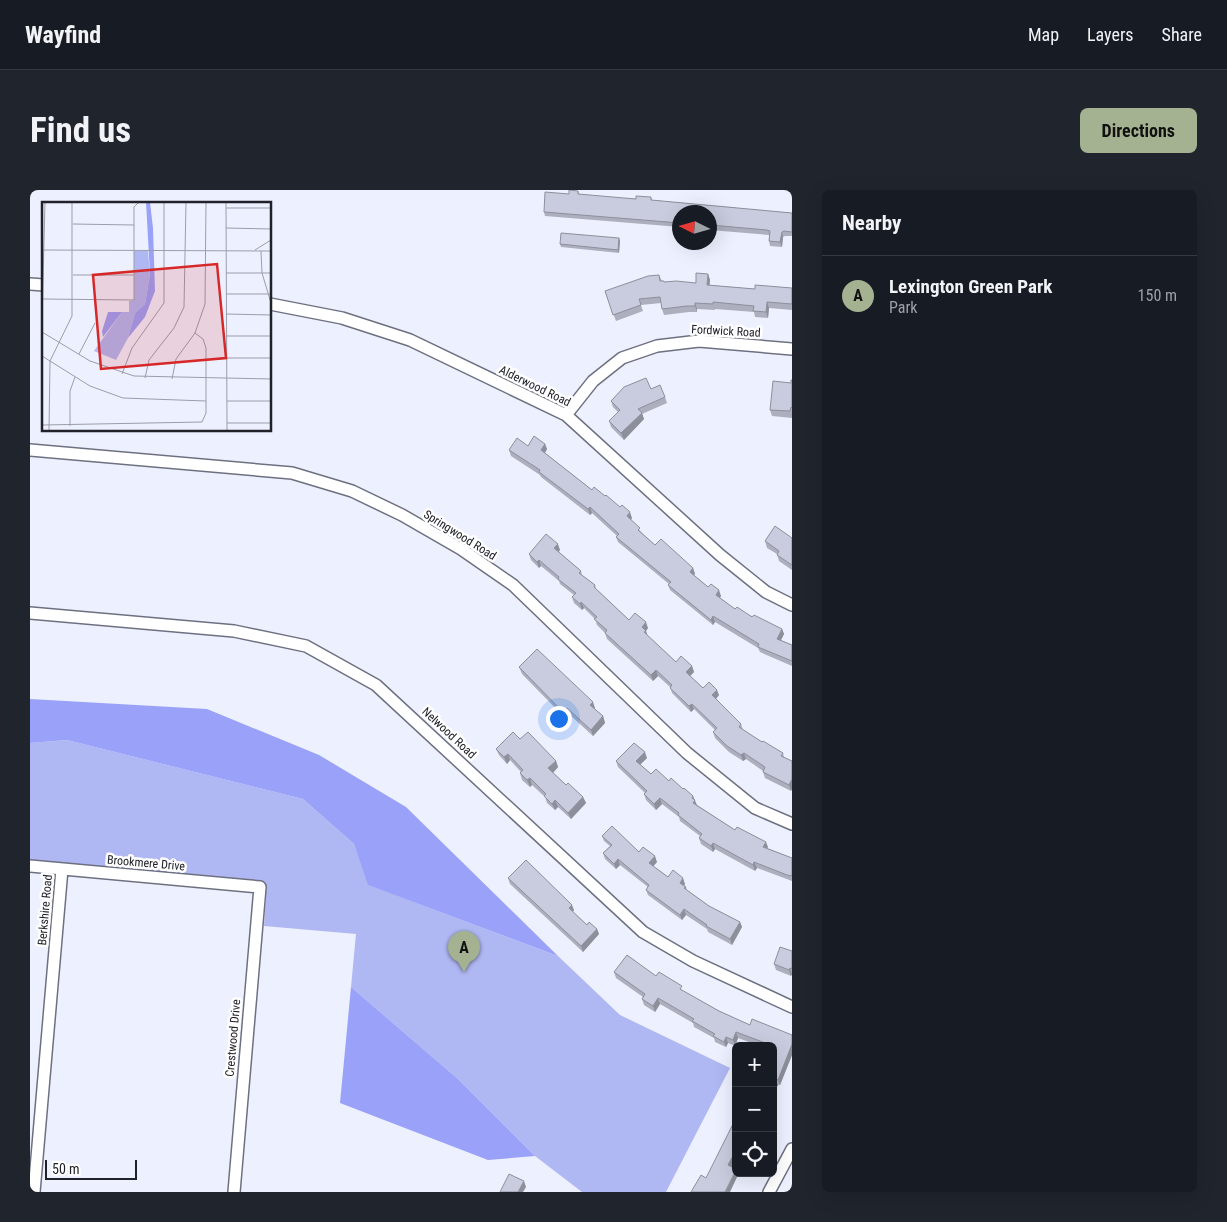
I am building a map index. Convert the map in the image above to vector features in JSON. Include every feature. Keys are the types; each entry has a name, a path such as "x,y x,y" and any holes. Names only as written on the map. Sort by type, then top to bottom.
{"street":[{"name":"Alderwood Road","path":"271,304 342,318 410,340 566,415 720,555 766,592 792,605"},
{"name":"Fordwick Road","path":"566,415 593,381 622,358 657,346 698,341 792,349"},
{"name":"Springwood Road","path":"30,450 292,473 352,491 402,515 461,549 513,585 687,752 755,808 792,824"},
{"name":"Nelwood Road","path":"30,613 234,631 306,646 376,684 643,932 693,961 792,1007"},
{"name":"Brookmere Drive","path":"30,866 260,887"},
{"name":"Berkshire Road","path":"34,1192 62,869"},
{"name":"Crestwood Drive","path":"234,1192 260,887"},
{"path":"769,1192 792,1149"}],"shaded area":[{"path":"30,699 207,709 319,755 406,807 558,956 368,885 354,844 303,799 67,740 30,743"},
{"path":"67,740 303,799 354,844 369,885 558,956 620,1015 730,1068 666,1192 582,1192 535,1156 458,1079 351,987 356,934 264,926 266,896 259,883 30,860 30,743"},
{"path":"351,987 458,1079 535,1156 488,1160 340,1103"}],"building":[{"path":"569,190 578,191 578,194 636,199 636,196 651,197 651,200 705,205 672,205 672,222 544,212 545,192 569,194"},
{"path":"717,206 792,213 792,232 782,232 780,242 769,241 770,231 717,226"},
{"path":"561,233 619,238 618,250 560,244"},
{"path":"696,273 708,274 707,285 755,289 755,285 792,288 792,304 767,302 766,312 753,311 754,306 713,302 713,304 695,303 695,306 662,309 660,297 639,299 641,305 613,315 605,291 648,276 659,275 660,281 664,282 696,283"},
{"path":"646,378 651,389 660,385 665,397 638,409 642,413 621,433 609,421 620,410 611,401 624,387"},
{"path":"791,380 792,408 790,411 770,410 773,381 791,383"},
{"path":"534,436 545,444 541,450 592,490 594,487 620,507 622,505 630,512 627,516 640,528 638,530 655,545 661,539 693,568 690,572 708,587 711,584 719,590 716,595 735,609 737,607 752,617 754,615 782,629 777,639 792,645 792,661 758,647 759,644 713,616 711,620 668,585 671,582 616,537 619,534 590,507 588,509 539,472 540,470 509,450 517,438 528,446"},
{"path":"775,526 792,538 792,565 777,555 779,551 765,541"},
{"path":"546,534 558,544 554,548 581,571 579,573 595,585 594,587 629,620 635,613 646,622 642,627 646,631 644,632 676,662 681,656 692,666 686,672 703,688 709,682 717,690 712,695 741,724 739,727 783,753 781,756 792,761 792,779 789,785 763,772 765,767 744,753 741,755 727,746 713,732 717,728 692,704 689,706 670,688 672,685 656,670 651,675 605,633 607,630 594,619 597,617 581,602 580,604 572,597 576,593 558,579 559,577 539,560 537,562 529,554"},
{"path":"537,649 593,702 590,705 603,716 591,730 567,708 563,712 519,667"},
{"path":"513,732 520,739 528,732 556,761 548,768 566,785 568,783 583,797 568,813 555,800 552,804 544,796 546,794 530,778 527,780 520,773 523,770 508,754 504,757 496,749"},
{"path":"634,743 645,752 636,761 651,774 656,769 669,781 671,778 693,796 692,798 695,800 693,803 735,830 737,827 766,842 763,847 792,858 792,876 754,862 753,865 713,843 711,846 699,838 702,834 660,798 654,804 644,794 647,791 616,761"},
{"path":"612,826 639,852 643,847 655,856 649,863 668,877 673,870 683,878 680,883 686,887 684,888 709,906 740,922 730,939 706,926 684,909 680,915 646,890 649,885 618,859 614,864 603,853 612,845 602,836"},
{"path":"526,860 572,905 569,908 587,925 589,922 597,929 581,946 508,878"},
{"path":"780,947 792,951 792,969 790,968 789,970 774,964"},
{"path":"627,955 656,976 659,972 682,986 680,989 719,1011 750,1025 752,1019 792,1035 792,1044 778,1080 777,1042 763,1042 736,1032 733,1040 726,1037 724,1042 713,1036 715,1034 692,1021 694,1019 658,998 653,1006 642,999 645,994 614,972"},
{"path":"732,1126 732,1158 728,1165 732,1167 732,1177 725,1192 691,1192 701,1175 706,1178"},
{"path":"509,1174 524,1181 518,1192 500,1192"}],"place":[{"name":"Lexington Green Park","path":"464,972"}]}
